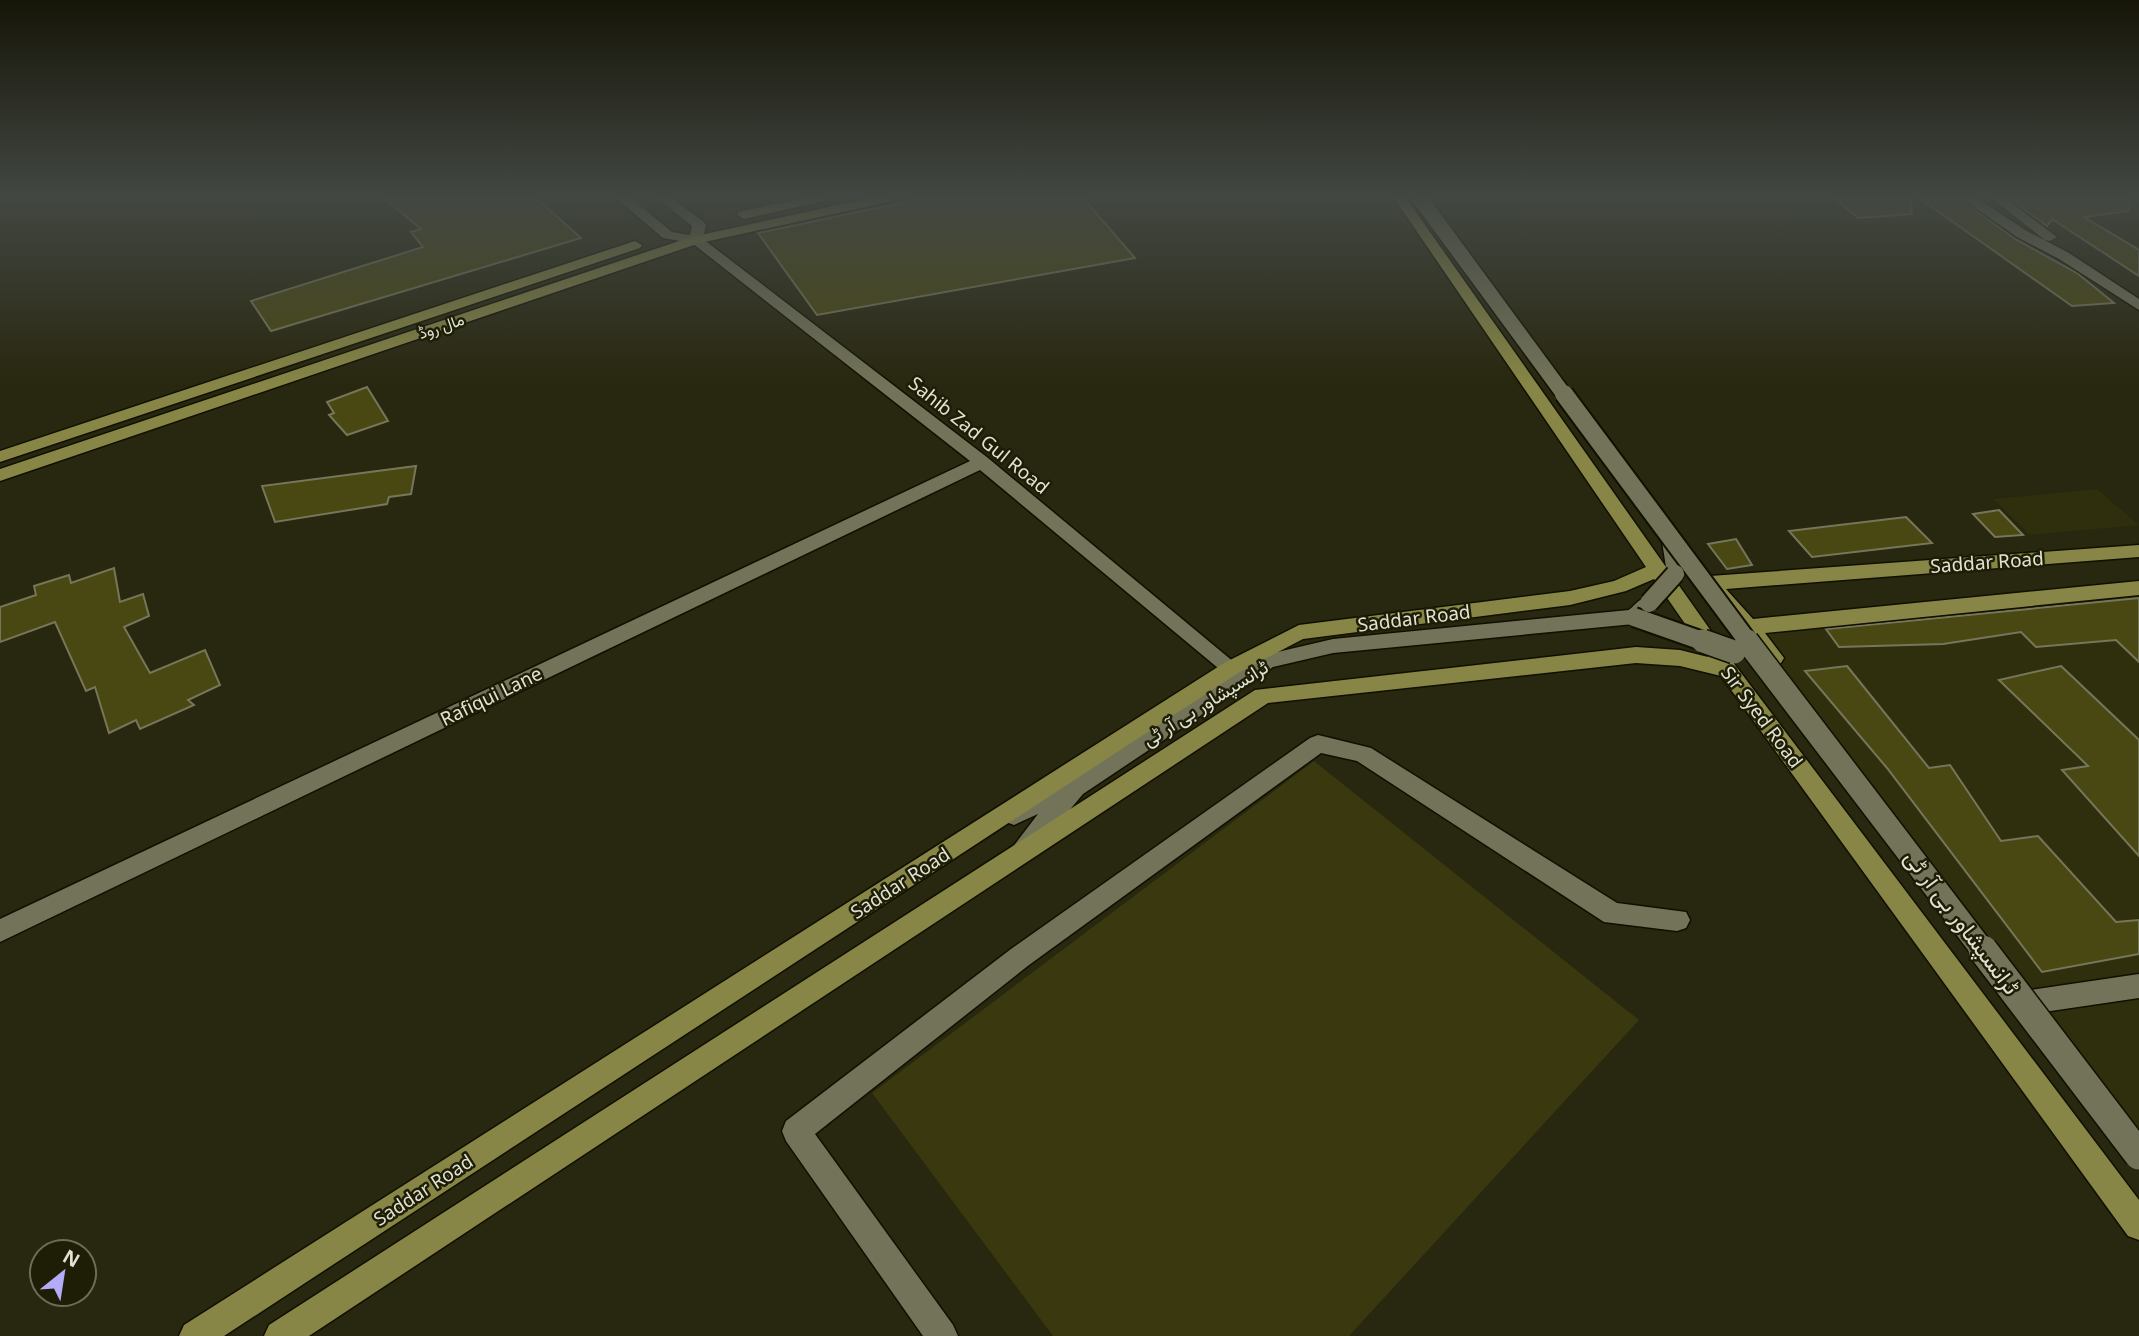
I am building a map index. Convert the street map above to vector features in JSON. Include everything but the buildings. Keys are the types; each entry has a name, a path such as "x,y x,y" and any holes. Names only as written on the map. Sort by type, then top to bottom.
{"main road":[{"name":"مال روڈ","path":"0,457 589,260"},
{"name":"مال روڈ","path":"0,475 619,260"},
{"name":"Sir Syed Road","path":"1452,260 1501,344 1728,670 2139,1225"},
{"path":"1466,260 1530,341 1710,583 1751,627 2030,1002 2139,1143"},
{"path":"1501,344 1530,341"},
{"name":"Saddar Road","path":"1710,583 2139,551"},
{"name":"Saddar Road","path":"195,1336 1231,668 1299,632 1570,598 1619,586 1657,570"},
{"name":"Saddar Road","path":"1751,627 2139,587"},
{"name":"Saddar Road","path":"280,1336 1263,696 1636,654 1680,658 1728,670"},
{"path":"1791,755 1842,749"}],"street":[{"name":"Sahib Zad Gul Road","path":"732,260 1231,668"},
{"name":"ٹرانسپشاور بی آر ٹی","path":"1462,260 1671,541 2139,1155"},
{"path":"2071,260 2139,306"},
{"name":"Rafiqui Lane","path":"0,931 982,462"},
{"path":"1642,610 1675,574 1671,541"},
{"name":"ٹرانسپشاور بی آر ٹی","path":"988,827 1077,786 1268,661 1333,646 1642,610 1734,652 1786,689"},
{"path":"942,1336 796,1130 1020,957 1318,744 1363,754 1612,914 1677,920"},
{"name":"ٹرانسپشاور بی آر ٹی","path":"1023,850 1077,786"},
{"path":"2030,1002 2139,986"}],"shaded area":[{"path":"2097,489 2139,525 2030,535 1993,499"},
{"path":"2139,583 2139,1132 1750,627"},
{"path":"1314,761 1639,1020 1349,1336 1053,1336 872,1093"}]}
